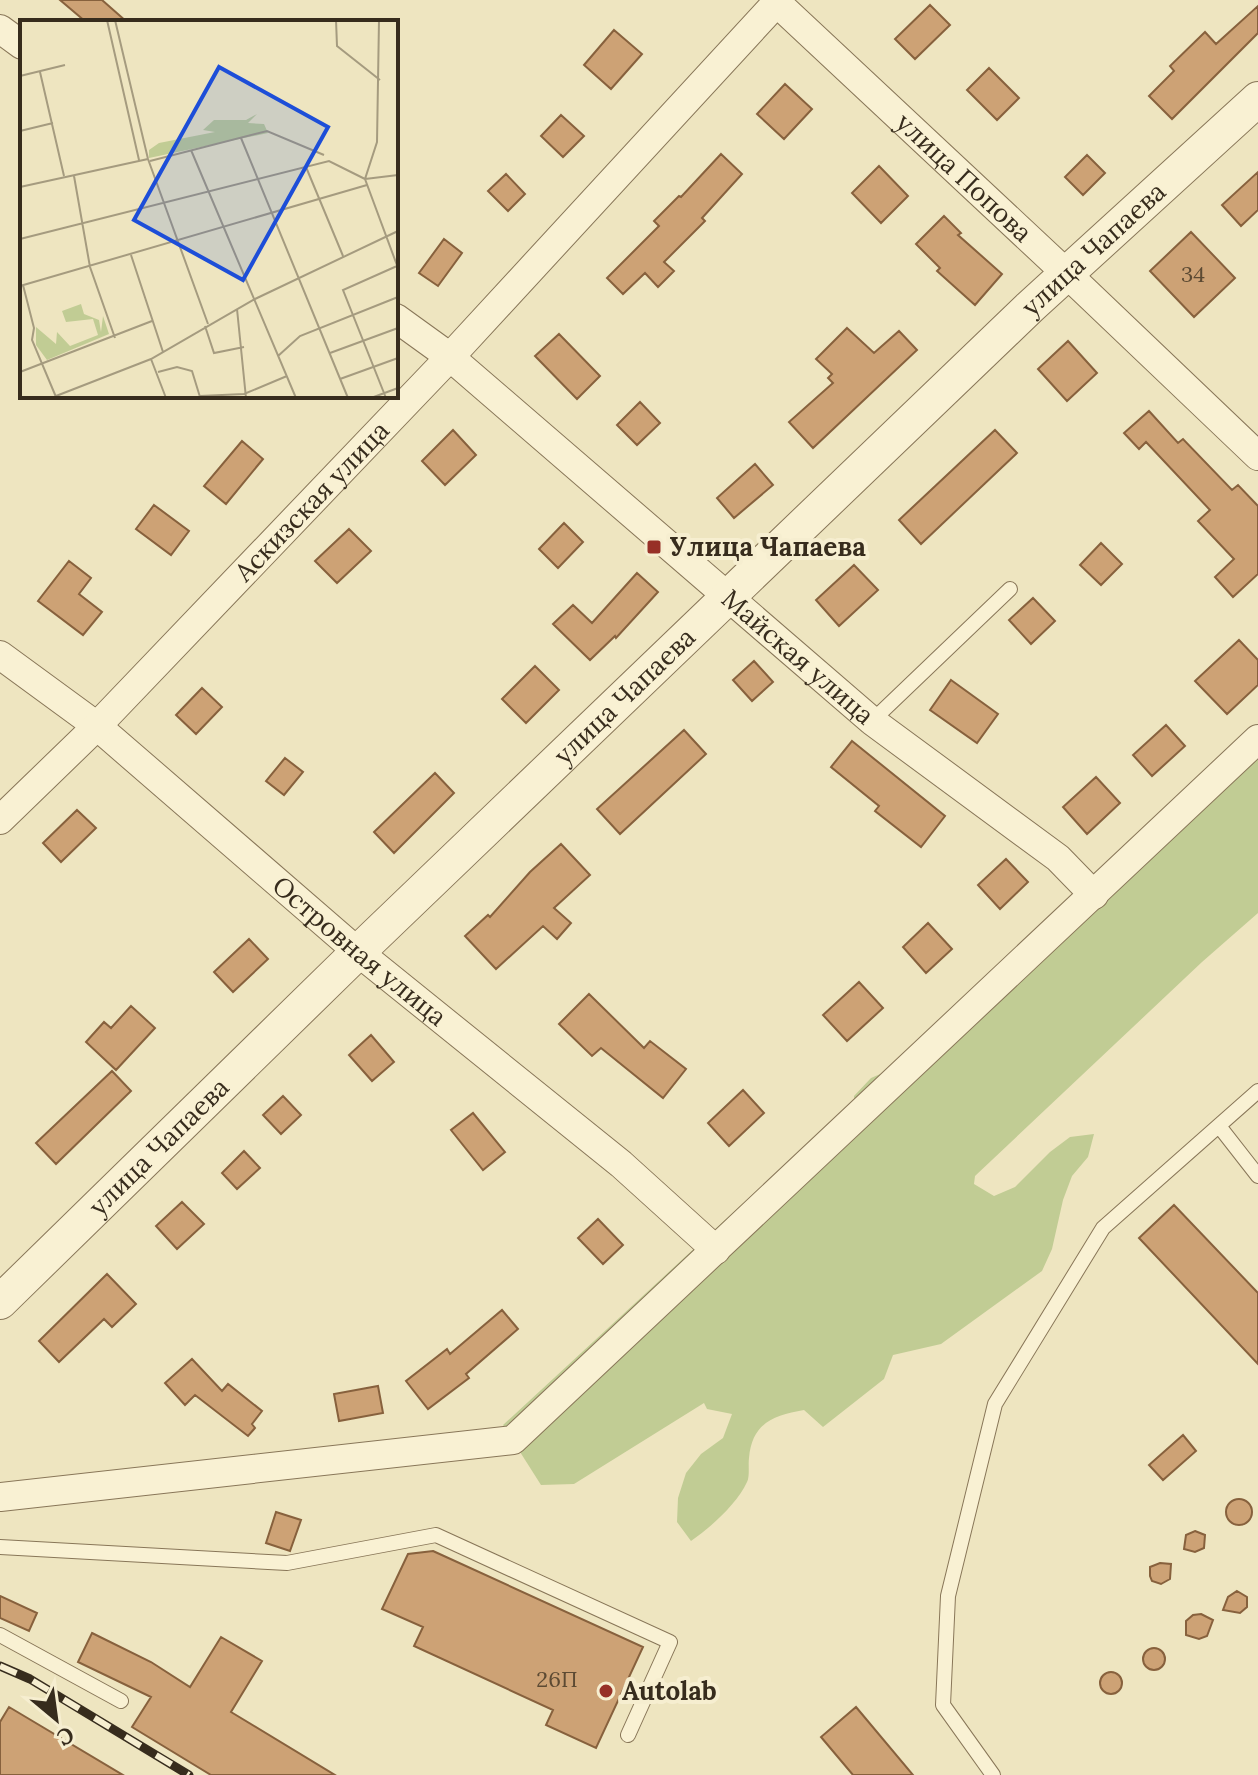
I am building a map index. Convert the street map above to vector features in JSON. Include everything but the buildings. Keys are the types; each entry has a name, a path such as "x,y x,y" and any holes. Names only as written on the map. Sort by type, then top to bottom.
{"street":[{"name":"улица Попова","path":"776,1 1258,456"},
{"name":"Аскизская улица","path":"0,820 97,726 450,357 776,1"},
{"path":"0,29 20,44"},
{"name":"улица Чапаева","path":"0,1302 358,952 1066,273 1258,99"},
{"name":"Майская улица","path":"398,319 450,357 872,721 1058,858 1094,895"},
{"name":"Островная улица","path":"0,655 97,726 358,952 621,1164 716,1250"},
{"path":"0,1497 513,1440 1258,739"}],"lane":[{"path":"872,721 1010,589"},
{"path":"993,1775 943,1705 948,1596 995,1404 1103,1228 1258,1091"},
{"path":"1219,1126 1258,1176"},
{"path":"0,1547 287,1563 436,1535 670,1642 628,1735"},
{"path":"0,1635 121,1701"}],"green space":[{"path":"1258,727 1258,913 975,1176 974,1184 994,1196 1015,1187 1070,1137 1094,1134 1088,1157 1072,1176 1052,1249 1042,1271 941,1344 893,1355 884,1379 823,1427 804,1410 766,1423 751,1446 748,1480 743,1490 722,1515 691,1541 677,1522 678,1498 686,1473 701,1454 723,1438 732,1414 707,1409 704,1403 574,1484 541,1485 503,1425 854,1101 854,1096 871,1078 885,1072"}],"railway":[{"path":"0,1666 30,1679 189,1775"}],"place":[{"name":"Улица Чапаева","path":"654,547"},
{"name":"Autolab","path":"606,1691"}]}
